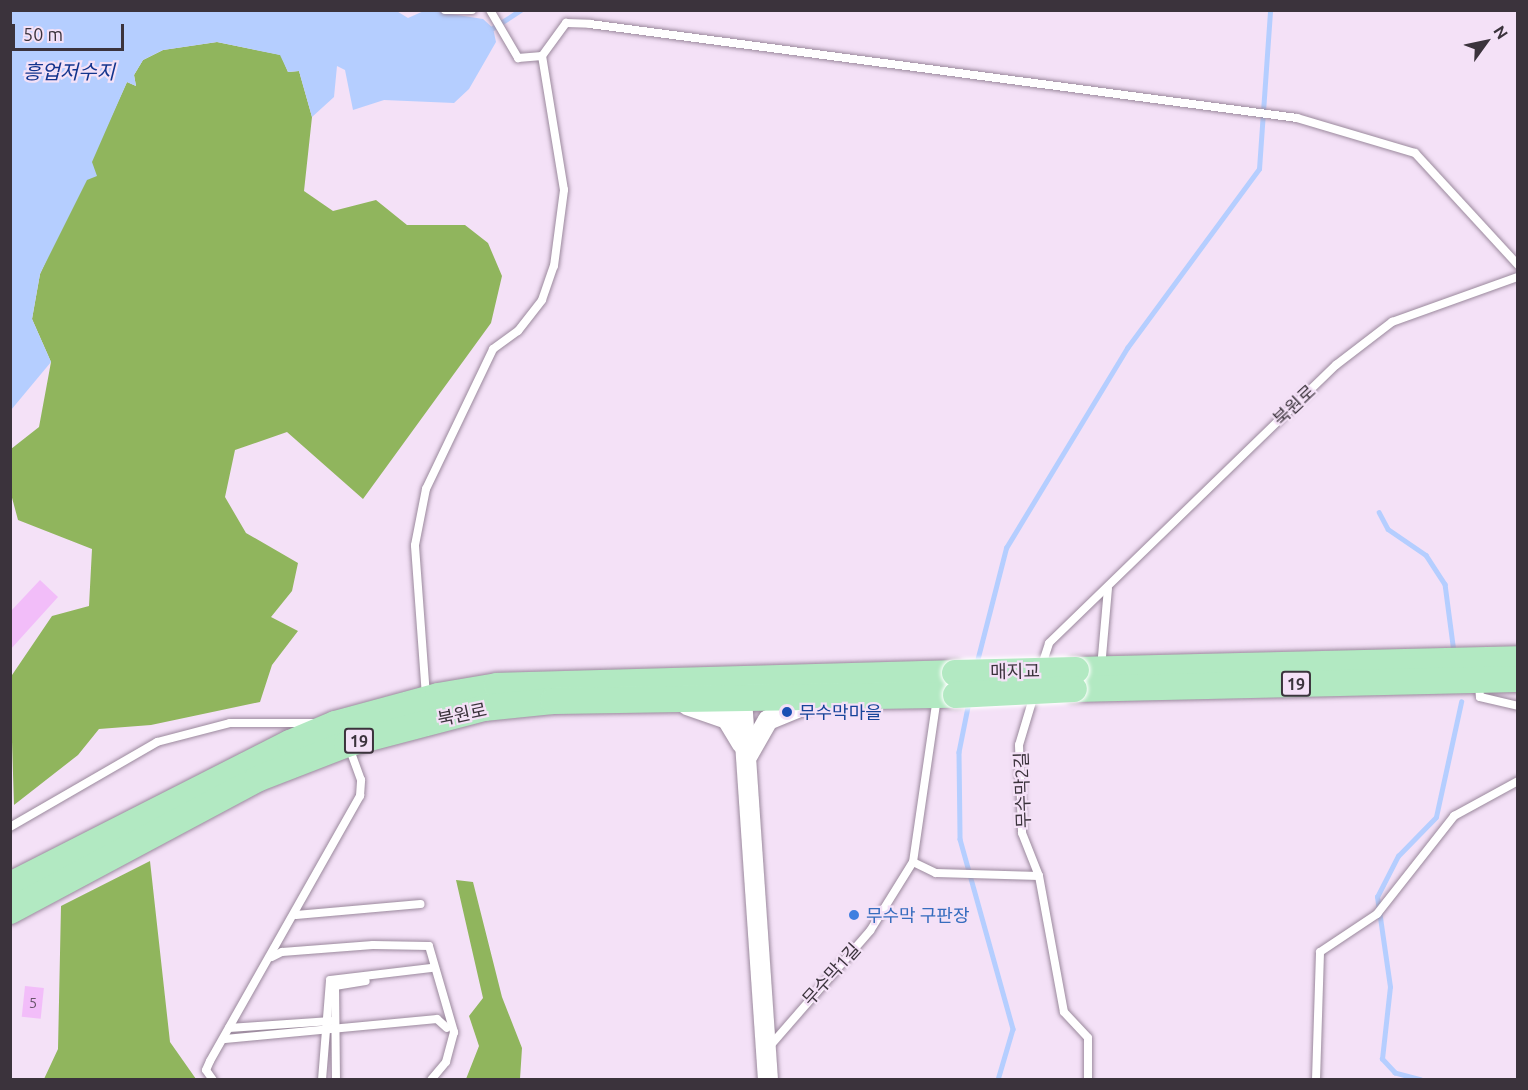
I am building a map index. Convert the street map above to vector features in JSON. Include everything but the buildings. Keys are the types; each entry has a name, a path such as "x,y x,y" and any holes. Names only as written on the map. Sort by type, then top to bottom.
{"main road":[{"name":"19","path":"1101,679 1518,659"},
{"name":"19","path":"1101,679 1518,679"},
{"name":"매지교","path":"949,687 1101,679"},
{"name":"북원로","path":"10,885 341,734 426,699 497,686 949,687"},
{"name":"북원로","path":"10,910 341,734 484,708 665,700 741,686 831,695 949,687"}],"street":[{"path":"741,686 768,1048 768,1080"},
{"path":"747,758 768,720 831,695"},
{"path":"665,700 727,719 737,729 747,758"}],"lane":[{"path":"445,10 472,10"},
{"path":"490,10 518,58 542,56"},
{"path":"426,699 415,545 426,489 493,349 518,331 542,300 554,266 564,190 542,56 566,23 590,24 1250,110 1288,117 1415,153 1518,265"},
{"name":"북원로","path":"1108,588 1310,390 1383,329 1518,277"},
{"path":"1101,679 1108,588"},
{"name":"무수막2길","path":"1088,1080 1088,1038 1064,1011 1039,876 1022,833 1019,745 1049,643 1108,588"},
{"path":"1479,680 1480,697 1518,706"},
{"name":"무수막1길","path":"768,1048 870,931 913,862 949,687"},
{"path":"10,827 118,760 191,731 230,723 341,734 361,780 360,796 296,915 208,1069 214,1080"},
{"path":"1316,1080 1320,952 1377,914 1454,816 1518,781"},
{"path":"913,862 936,873 1039,876"},
{"path":"296,915 421,904"},
{"path":"272,958 282,952 425,944 450,1030 446,1062 431,1080"},
{"path":"272,958 421,948 429,953 431,971 450,1030 447,1051 425,1080"},
{"path":"322,1080 337,983 431,971"},
{"path":"442,1018 450,1030"},
{"path":"230,1031 437,1019 450,1030"},
{"path":"331,1025 336,1080"}],"green space":[{"path":"217,42 281,55 288,72 299,71 312,117 304,191 333,211 376,200 407,225 465,225 488,243 502,276 491,323 363,499 287,432 235,450 225,497 246,533 298,563 292,591 271,617 298,631 272,665 260,702 151,725 99,729 78,755 14,805 10,678 52,616 89,606 92,549 18,520 11,494 11,449 39,427 51,362 32,319 40,274 127,82 136,86 134,75 143,60 163,50"},
{"path":"150,861 170,1042 196,1079 44,1079 58,1049 61,906"},
{"path":"456,880 473,882 502,997 522,1048 520,1079 466,1079 479,1046 469,1016 483,998"}],"water":[{"name":"흥업저수지","path":"395,10 408,18 426,10 483,19 493,28 496,42 469,89 454,103 384,100 353,110 345,70 337,66 334,97 312,117 299,71 288,72 280,55 217,42 163,50 143,60 134,75 136,86 127,82 92,162 97,176 87,180 40,274 32,319 51,362 11,410 11,11"}],"waterway":[{"path":"493,28 521,10"},
{"path":"976,665 1006,548 1127,348 1259,169 1270,10"},
{"path":"1379,512 1388,529 1426,555 1445,584 1454,652"},
{"path":"969,702 959,752 960,839 1013,1029 998,1080"},
{"path":"1421,1080 1395,1073 1382,1059 1390,987 1377,897 1398,856 1436,817 1461,702"}],"place":[{"name":"무수막마을","path":"787,712"},
{"name":"무수막 구판장","path":"854,915"}]}
